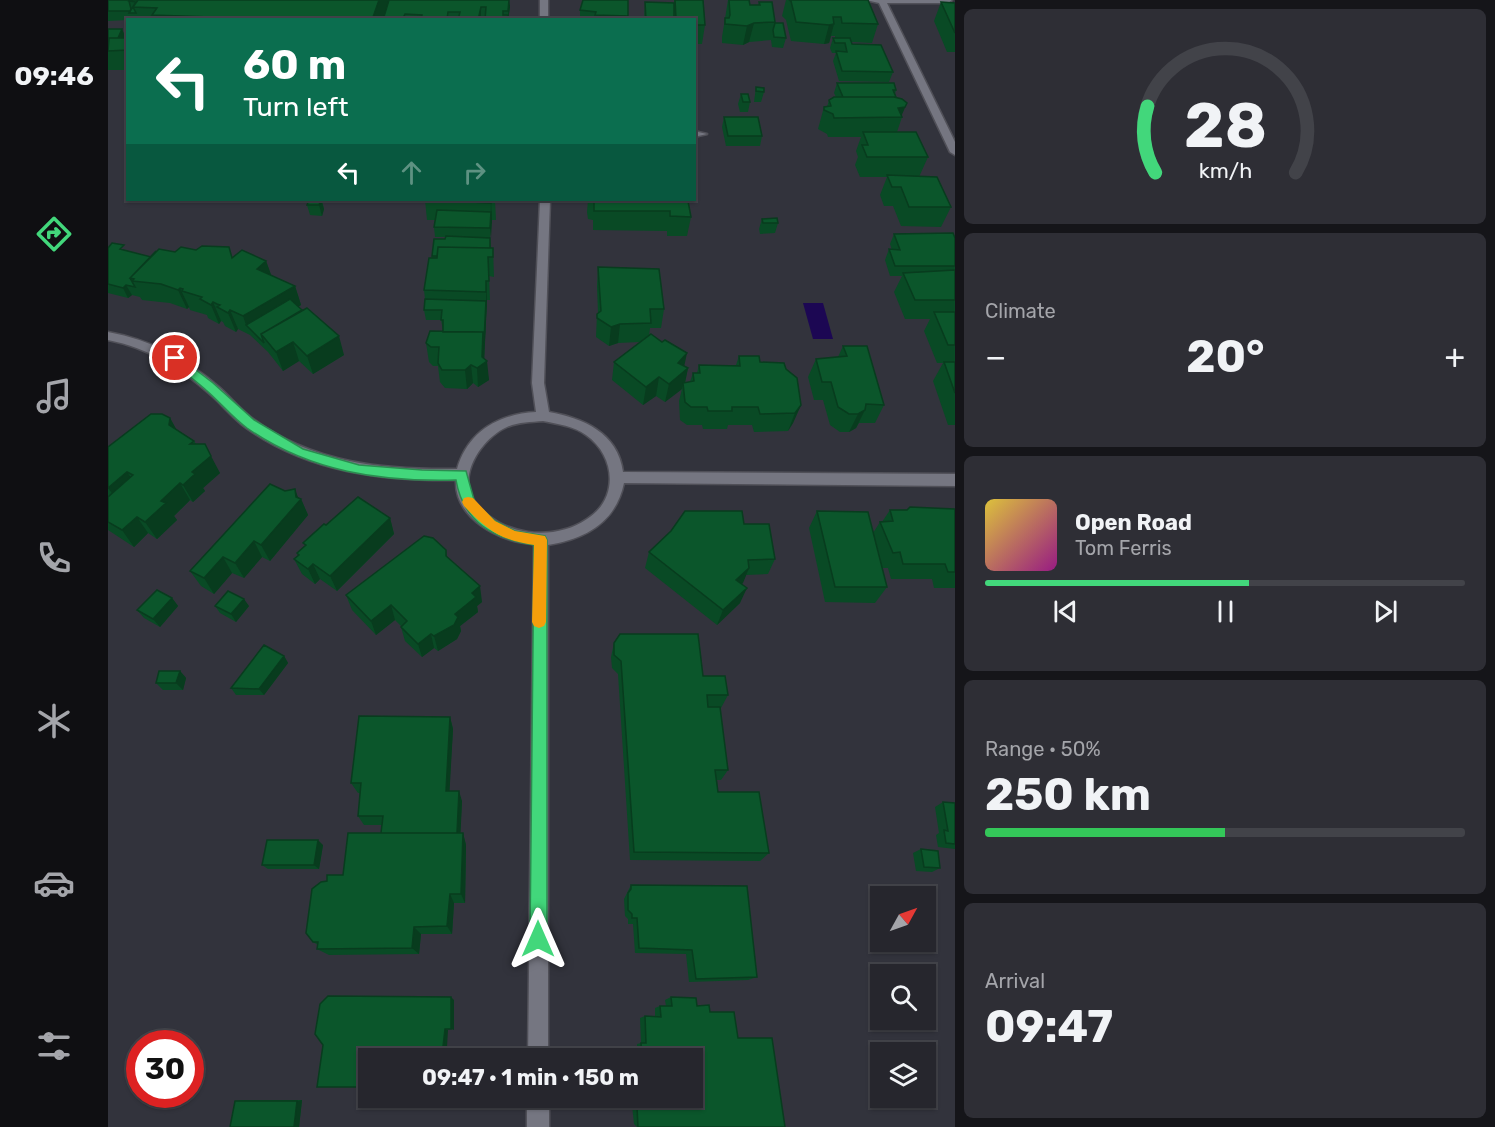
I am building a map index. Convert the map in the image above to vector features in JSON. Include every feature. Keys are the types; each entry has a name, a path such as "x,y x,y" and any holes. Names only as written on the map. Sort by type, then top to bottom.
{"street":[{"path":"544,0 544,18"},
{"path":"870,0 948,0"},
{"path":"882,0 955,152"},
{"path":"543,416 538,383 545,201"},
{"path":"108,336 126,339 175,358 250,424 299,453 359,470 422,476 462,474"},
{"path":"543,416 570,421 592,431 612,452 619,477 615,497 605,513 587,528 566,537 541,540 513,536 490,525 470,506 465,494 462,474 471,448 495,427 519,418 543,416"},
{"path":"619,477 955,480"},
{"path":"538,1048 541,540"},
{"path":"538,1108 538,1127"}],"shaded area":[{"path":"803,303 823,303 833,339 813,339"}],"building":[{"path":"108,0 130,0 131,9 130,11 108,11"},
{"path":"130,0 138,0 133,7 136,13 129,13 136,2"},
{"path":"138,0 379,0 373,18 152,15 157,8 133,7"},
{"path":"389,0 509,0 508,11 503,11 503,15 508,15 507,18 485,18 486,7 481,7 478,18 458,18 460,12 448,12 447,18 421,18 422,15 405,14 403,18 384,18"},
{"path":"583,0 628,0 628,16 595,15 596,12 580,10"},
{"path":"675,0 703,0 705,25 696,25 696,18 676,18"},
{"path":"729,0 749,0 750,5 772,2 775,22 754,23 747,26 725,24 725,18 729,18 730,15"},
{"path":"789,0 868,0 878,24 842,23 841,17 833,17 834,24 829,25 796,22"},
{"path":"645,2 674,3 674,18 646,18"},
{"path":"941,2 955,3 955,33"},
{"path":"775,23 783,23 786,38 774,37"},
{"path":"108,29 122,29 118,38 109,38 108,41"},
{"path":"109,38 126,38 126,50 108,51"},
{"path":"833,38 850,38 852,44 881,45 893,72 842,71 836,51 847,52 845,43 835,43"},
{"path":"837,83 894,83 896,90 893,90 896,97 843,97"},
{"path":"756,87 764,88 764,92 756,91"},
{"path":"741,94 748,94 750,102 743,102"},
{"path":"834,97 894,97 907,103 905,107 898,108 902,117 834,118 833,114 824,110 824,107 831,106 829,100"},
{"path":"724,117 758,117 762,136 728,136"},
{"path":"863,132 916,132 928,157 867,157 862,145 868,145"},
{"path":"887,175 937,177 951,207 909,207 901,187 892,187"},
{"path":"309,201 321,201 319,205 307,205"},
{"path":"447,201 491,201 491,203"},
{"path":"594,201 688,201 691,217 670,216 670,211 594,211"},
{"path":"437,210 491,212 490,228 434,227"},
{"path":"777,218 778,223 763,223 762,219"},
{"path":"953,233 955,266 895,266 889,249 900,250 894,234"},
{"path":"446,236 490,238 490,248 438,247 437,256 432,256 434,239 445,239"},
{"path":"112,243 124,245 120,249 150,257 130,278 135,287 126,285 123,288 108,284 108,248"},
{"path":"202,246 229,247 232,258 242,250 266,261 257,269 295,286 243,316 230,310 228,313 217,307 220,305 213,302 211,305 200,299 202,297 182,291 183,289 132,281 134,279 130,278 159,249 175,252 181,247 196,250"},
{"path":"438,247 493,248 493,257 488,257 489,281 486,281 486,292 424,290 429,258 437,258"},
{"path":"598,267 659,269 664,309 650,309 651,323 620,324 611,327 597,318 597,314 601,311"},
{"path":"955,270 955,300 915,300 903,273"},
{"path":"290,299 302,310 261,334 264,343 246,325"},
{"path":"425,299 486,301 484,341 483,332 443,332 442,310 424,310"},
{"path":"307,308 339,336 307,356 293,342 276,352 261,334"},
{"path":"934,312 955,312 955,345 948,345"},
{"path":"430,331 483,332 482,357 487,361 477,368 471,365 465,370 442,370 438,363 439,347 431,347 426,343"},
{"path":"651,334 662,342 665,340 687,353 678,363 688,368 669,384 659,377 646,387 614,362"},
{"path":"843,346 867,346 884,405 866,404 865,410 858,414 849,414 838,407 831,382 822,382 816,359 847,356"},
{"path":"739,356 759,356 760,362 784,363 786,369 797,378 801,405 795,413 760,414 758,407 732,407 732,411 708,411 707,407 691,407 685,402 683,383 694,381 693,373 700,373 699,365 740,366"},
{"path":"944,362 955,362 955,393"},
{"path":"151,414 162,414 170,418 169,425 194,441 190,444 205,444 211,456 192,472 195,474 183,485 180,483 161,501 166,503 145,522 137,517 122,530 108,522 108,497 133,475 127,472 108,488 108,447"},
{"path":"270,484 285,491 295,489 296,497 301,499 261,545 254,541 235,563 223,557 204,578 190,571"},
{"path":"358,497 390,518 330,576 313,564 308,569 294,559 306,545 303,543"},
{"path":"910,507 955,509 955,572 948,572 945,564 903,564 900,552 893,553 880,522 893,521 890,510 907,510"},
{"path":"685,511 742,511 744,524 769,524 775,559 748,560 749,568 736,580 747,588 723,610 649,552 671,531"},
{"path":"817,511 868,512 887,587 835,587"},
{"path":"424,536 433,538 446,550 446,556 480,586 472,593 476,597 455,614 458,617 454,625 434,636 431,634 418,644 401,627 407,621 391,605 371,621 346,595"},
{"path":"157,590 172,598 153,619 137,610"},
{"path":"228,591 244,599 231,614 215,606"},
{"path":"620,634 698,634 703,676 725,676 728,695 707,695 708,707 720,707 728,770 715,770 718,792 759,792 769,853 634,852 621,661 614,655 614,643"},
{"path":"264,645 284,656 259,689 231,688"},
{"path":"159,671 180,671 176,683 156,683"},
{"path":"359,716 450,717 446,791 459,791 457,833 381,833 383,816 358,816 361,783 351,783"},
{"path":"943,802 955,803 955,844 946,843 944,830 948,831"},
{"path":"348,833 463,833 461,894 450,894 447,926 414,927 412,948 317,949 318,942 313,942 306,933 312,889 321,882 327,881 327,875 343,875"},
{"path":"267,840 318,840 314,865 262,865"},
{"path":"921,849 938,851 940,868 924,867"},
{"path":"631,885 747,886 757,977 696,979 692,950 639,948 637,918 632,918 628,910 628,893"},
{"path":"328,996 451,997 451,1029 445,1029 444,1048 358,1048 358,1087 317,1087 323,1045 315,1034 320,1004"},
{"path":"671,997 696,998 697,1006 709,1005 710,1012 734,1012 738,1038 772,1038 785,1127 638,1127 637,1108 703,1108 703,1048 641,1048 641,1043 646,1043 645,1016 661,1017 660,1006 672,1006"},
{"path":"235,1101 297,1101 294,1127 230,1127"}],"slow traffic":[{"path":"468,502 490,525 513,536 541,540 539,622"}],"route":[{"path":"175,358 250,424 299,453 359,470 422,476 462,474 465,494 470,506 490,525 513,536 541,540 538,939"}]}
